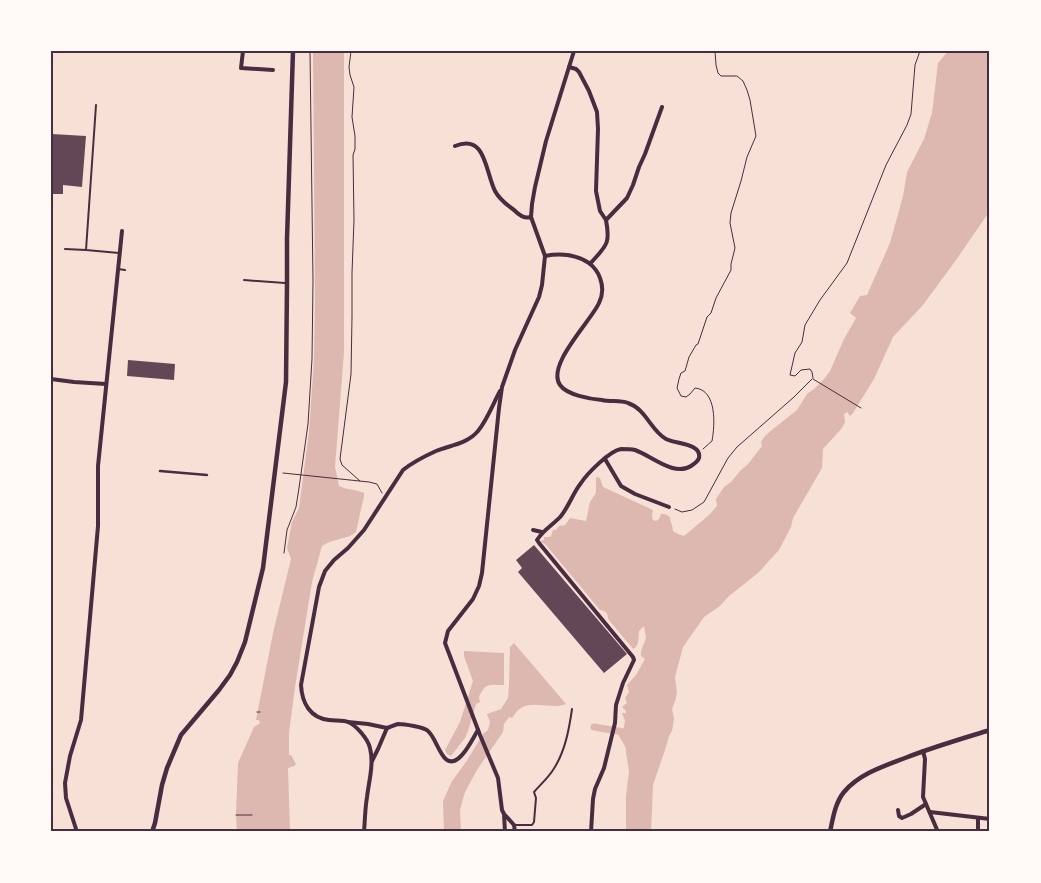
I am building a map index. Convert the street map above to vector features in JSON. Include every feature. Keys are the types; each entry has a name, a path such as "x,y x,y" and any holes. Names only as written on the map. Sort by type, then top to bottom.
{"street":[{"path":"243,51 241,68 273,70"},
{"path":"152,832 167,768 181,735 230,675 245,642 263,568 286,382 287,239 293,51"},
{"path":"478,730 461,756 456,761 450,762 443,756 434,738 425,728 400,724 386,728 317,717 303,701 301,685 318,587 325,571 364,530 403,470 430,454 469,440 478,432 502,387 539,297 542,285 545,256 531,217 535,187 546,141 574,51"},
{"path":"569,67 579,72 597,112 596,191 600,211 606,220 608,236 606,245 590,264"},
{"path":"606,220 627,198 651,140 662,107"},
{"path":"455,146 469,143 476,146 481,152 498,196 521,216 531,217"},
{"path":"77,832 66,798 65,782 81,720 98,526 98,466 122,231"},
{"path":"545,256 564,254 579,258 595,269 602,286 600,303 573,339 562,359 558,374 559,383 567,392 602,400 628,403 637,408 664,438 695,448 699,459 687,468 671,468 637,451 630,449 617,450 586,477 561,515 542,532 537,540 633,656 634,660 616,705 616,723 611,735 604,768 593,799 591,832"},
{"path":"51,379 106,384"},
{"path":"502,387 482,573 473,599 448,631 445,643 498,778 502,810 514,826 515,832"},
{"path":"605,459 621,486 635,494 669,507"},
{"path":"160,471 207,476"},
{"path":"533,530 542,532"},
{"path":"348,722 362,733 370,748 371,763 364,832"},
{"path":"371,763 386,728"},
{"path":"830,832 838,801 844,792 867,774 882,766 923,751 990,730"},
{"path":"923,751 925,759 923,797 938,832"},
{"path":"898,810 899,816 902,818 926,804"},
{"path":"930,812 990,819"},
{"path":"504,814 504,832"},
{"path":"978,818 978,832"}],"lane":[{"path":"86,250 96,105"},
{"path":"65,249 119,253"},
{"path":"118,270 125,270"},
{"path":"244,280 288,284"},
{"path":"514,826 532,825 534,822 536,798 534,792 549,776 560,757 569,729 572,709"}],"path":[{"path":"284,553 299,488 308,424 312,359 313,281 310,51"},
{"path":"351,51 349,67 354,87 352,117 355,149 353,156 354,220 351,355 340,459 342,465 360,481"},
{"path":"698,452 712,441 714,428 712,407 706,392 701,388 695,388 686,397 681,396 678,388 679,379 689,357 698,344 707,316 711,312 716,298 731,270 735,248 730,223 731,213 747,157 756,136 747,90 737,76 721,76 718,73 715,51"},
{"path":"669,507 682,512 692,510 704,502 728,458 812,378 810,369 801,370 795,376 790,375 795,353 802,342 805,325 847,262 886,165 907,125 911,114 915,65 920,51"},
{"path":"812,378 861,408"},
{"path":"284,473 377,484 384,499"},
{"path":"236,815 252,815"}],"shaded area":[{"path":"313,51 344,51 344,352 335,467 339,486 364,493 364,496 356,532 322,546 312,582 289,733 289,755 291,755 296,764 288,768 290,832 237,832 238,763 254,727 260,723 259,720 256,720 273,633 291,559 287,548 292,522 299,508 309,432 314,359 315,296"},
{"path":"948,51 990,51 990,210 923,305 893,337 874,379 853,413 850,416 847,412 844,414 845,422 823,449 822,468 793,518 791,527 779,550 758,573 729,596 720,606 704,617 683,647 675,677 677,693 672,709 674,719 672,731 653,785 651,832 626,832 626,796 629,771 626,748 618,734 623,731 625,721 622,713 626,713 626,711 622,707 627,703 625,698 629,692 627,685 636,675 645,659 641,656 646,638 644,626 639,631 638,643 633,649 608,619 608,615 600,610 546,545 540,541 544,540 544,537 551,536 553,530 565,525 570,518 586,521 590,502 596,493 596,477 600,478 603,487 653,510 653,520 659,519 661,514 670,517 673,531 684,536 717,506 716,499 724,487 748,464 762,446 761,442 765,436 797,410 807,394 824,379 830,371 844,339 856,318 850,313 860,296 867,295 890,243 903,196 907,172 924,139 932,113 938,63"},
{"path":"514,643 566,704 561,706 526,706 518,710 512,718 509,717 504,724 503,732 477,770 465,792 460,810 461,832 444,832 443,801 452,781 483,734 488,730 490,722 487,714 501,709 508,698 510,647"},
{"path":"464,651 504,653 504,685 491,685 483,689 479,696 480,702 476,704 465,738 451,756 445,750 460,722 473,681"}],"building":[{"path":"52,134 86,136 82,187 63,185 63,194 51,194"},
{"path":"128,360 175,364 174,380 127,376"},
{"path":"534,545 627,654 604,673 518,572 522,568 516,560"}],"waterway":[{"path":"594,727 630,733"}]}
